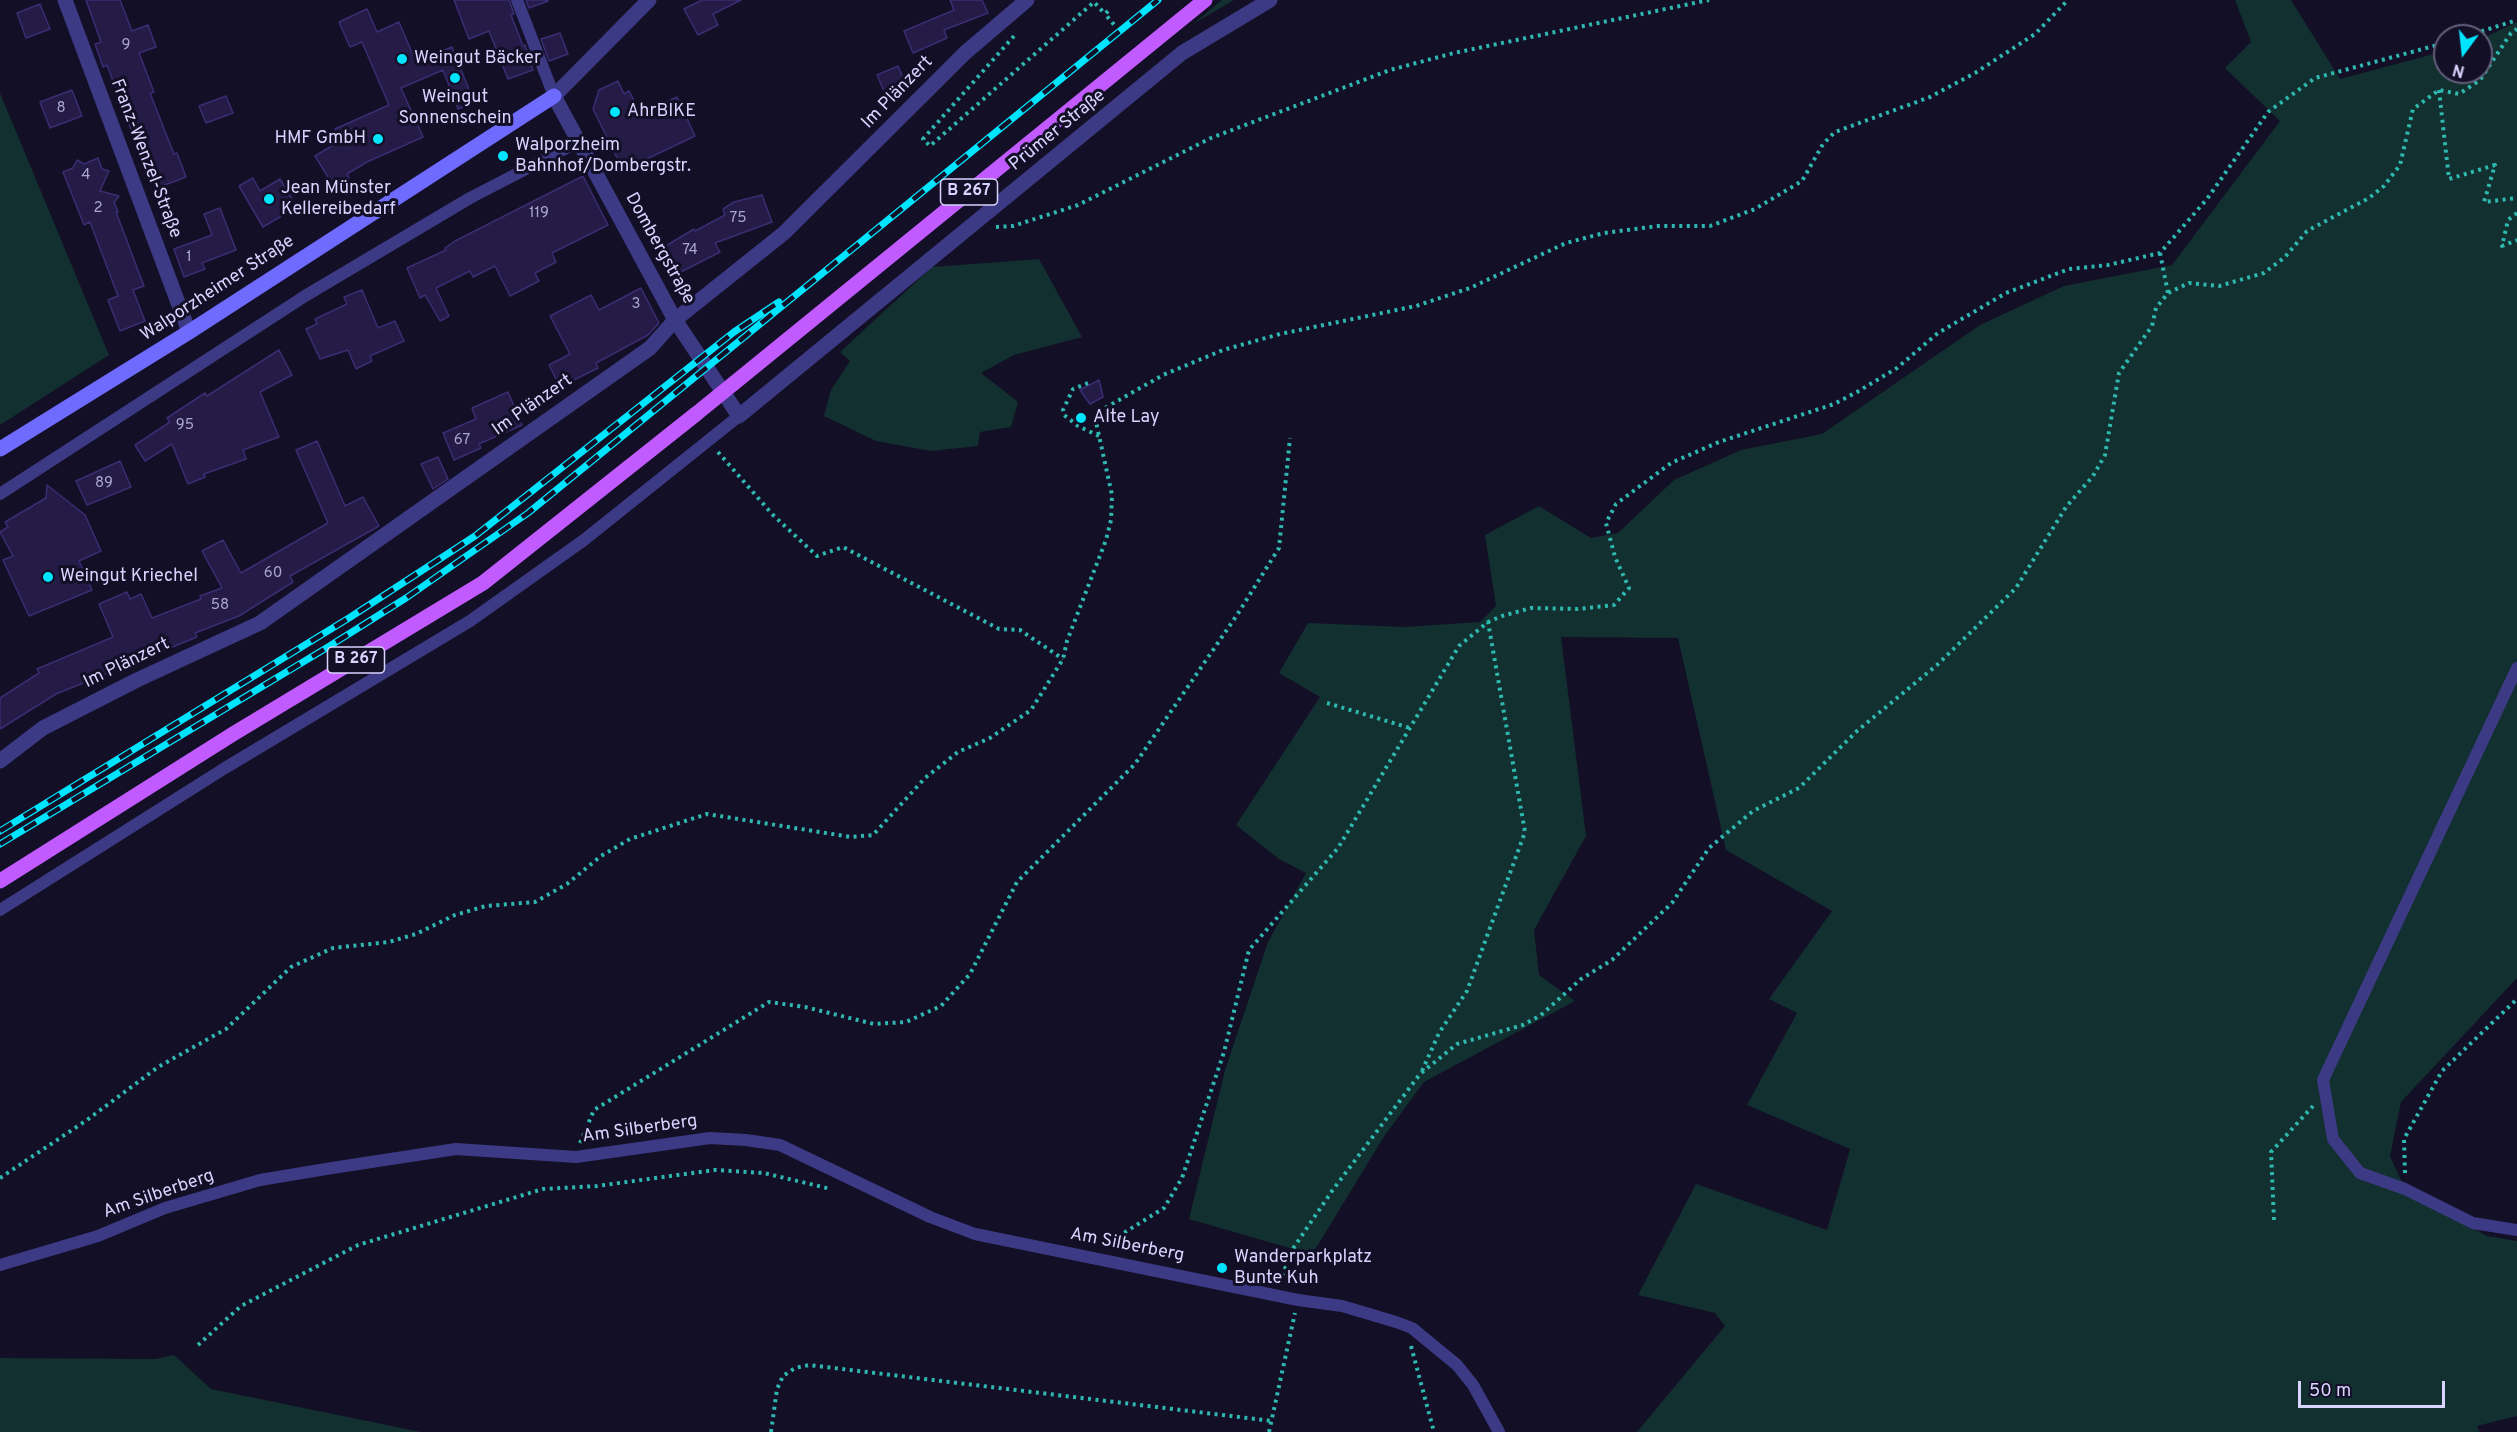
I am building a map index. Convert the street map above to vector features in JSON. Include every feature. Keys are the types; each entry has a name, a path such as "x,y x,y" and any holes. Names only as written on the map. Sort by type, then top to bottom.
{"main road":[{"name":"B 267","path":"0,881 243,728 483,583 696,414 1205,0"}],"street":[{"name":"Franz-Wenzel-Straße","path":"65,0 189,332"},
{"name":"Walporzheimer Straße","path":"0,449 189,332 554,96 649,0"},
{"name":"Im Plänzert","path":"0,761 43,728 260,623 650,348 675,320 784,233 866,155 966,52 1027,0"},
{"name":"Prümer Straße","path":"739,416 1182,53 1270,0"},
{"name":"Dombergstraße","path":"554,96 675,320 739,416"}],"lane":[{"path":"517,0 554,96"},
{"path":"0,494 305,296 470,198 578,142"},
{"path":"0,910 225,768 470,621 584,540 739,416"},
{"path":"2517,668 2323,1080 2333,1139 2360,1173 2405,1189 2473,1223 2517,1230"},
{"name":"Am Silberberg","path":"0,1264 98,1236 165,1208 260,1180 456,1149 576,1157 710,1138 780,1145 930,1217 975,1234 1102,1258 1276,1296 1342,1306 1412,1328 1438,1347 1473,1385 1499,1432"}],"path":[{"path":"971,228 1013,226 1077,205 1212,138 1390,70 1454,52 1709,0"},
{"path":"0,1178 87,1120 158,1067 226,1029 291,967 333,948 389,942 416,934 455,915 486,906 535,902 567,884 601,856 630,839 707,814 851,837 873,835 925,778 958,752 990,738 1031,710 1063,659 1067,641 1106,540 1111,520 1112,495 1096,422 1105,408 1163,375 1223,350 1280,334 1416,306 1470,288 1575,241 1604,233 1658,226 1710,226 1755,208 1802,181 1823,144 1835,132 1929,97 1975,73 2035,34 2068,0"},
{"path":"1015,35 923,139 930,146 1094,2 1107,12 1116,27"},
{"path":"2493,28 2517,20"},
{"path":"1420,1074 1457,1044 1523,1025 1541,1014 1581,979 1612,960 1672,903 1709,848 1753,811 1799,788 1857,731 1937,665 2016,588 2066,507 2093,476 2105,455 2119,373 2152,326 2157,308 2168,293 2189,283 2219,286 2264,273 2284,257 2307,231 2369,198 2384,186 2400,165 2413,109 2439,90 2459,94 2480,80 2511,33 2517,29"},
{"path":"1102,1258 1108,1245 1164,1208 1182,1178 1224,1052 1249,950 1338,848 1459,646 1488,622 1531,608 1578,609 1614,605 1629,588 1615,557 1606,524 1610,512 1630,492 1671,463 1719,442 1834,404 1897,368 1938,333 2006,293 2069,268 2108,265 2160,253 2207,199 2268,112 2315,78 2433,46"},
{"path":"2439,90 2449,179 2495,165 2484,202 2517,198"},
{"path":"2517,213 2508,220 2502,246 2517,240"},
{"path":"2160,253 2168,293"},
{"path":"1088,384 1072,389 1063,410 1078,426 1099,437"},
{"path":"576,1157 594,1110 769,1002 805,1007 874,1024 906,1022 941,1006 970,974 1017,882 1135,764 1238,615 1279,548 1290,438"},
{"path":"707,440 773,515 817,556 843,547 999,629 1020,630 1063,659"},
{"path":"1276,1296 1294,1247 1332,1191 1420,1074 1439,1033 1467,992 1485,949 1525,832 1488,622"},
{"path":"1327,703 1410,728"},
{"path":"2405,1189 2404,1139 2442,1071 2517,999"},
{"path":"2274,1221 2271,1152 2325,1092"},
{"path":"198,1346 241,1306 358,1245 543,1189 597,1186 715,1170 764,1173 840,1191"},
{"path":"1269,1432 1298,1300"},
{"path":"1412,1328 1411,1350 1434,1432"},
{"path":"771,1432 777,1389 783,1376 795,1368 809,1365 1272,1421"}],"green space":[{"path":"1222,0 1234,0 1193,24"},
{"path":"2235,0 2291,0 2340,79 2433,54 2433,84 2493,84 2493,33 2517,22 2517,978 2401,1102 2390,1156 2405,1189 2487,1236 2517,1241 2517,1416 2477,1426 2480,1432 1637,1432 1725,1326 1715,1313 1638,1295 1696,1184 1827,1230 1850,1149 1747,1105 1797,1013 1769,999 1832,911 1726,850 1678,638 1561,637 1586,836 1534,930 1539,975 1575,1001 1424,1082 1385,1135 1316,1248 1307,1253 1189,1219 1225,1070 1268,942 1306,873 1279,859 1236,825 1320,697 1279,673 1308,623 1404,627 1480,622 1496,606 1485,535 1539,506 1591,538 1618,533 1674,480 1741,450 1822,434 1980,325 2064,286 2172,265 2280,121 2225,68 2251,42"},
{"path":"0,93 109,355 0,425"},
{"path":"1039,259 1082,337 1014,355 981,373 1018,402 1011,427 980,432 978,446 931,451 876,441 824,416 831,390 850,361 840,352 932,267"},
{"path":"174,1355 211,1389 421,1432 0,1432 0,1358 156,1359"}],"building":[{"path":"86,0 120,0 132,31 148,25 156,47 139,53 154,92 150,93 174,154 177,153 186,177 157,188 139,141 136,143 107,65 103,67 95,44 101,42"},
{"path":"454,0 509,0 514,14 511,15 523,46 525,45 533,70 508,79 489,31 469,39"},
{"path":"526,0 548,0 548,1 529,8"},
{"path":"702,0 741,0 713,14 718,25 698,35 684,9"},
{"path":"950,0 982,0 988,13 944,30 947,38 913,53 904,31 954,10"},
{"path":"40,4 50,29 26,38 17,13"},
{"path":"367,9 377,32 399,22 416,62 452,47 474,102 458,109 443,70 401,88 423,137 367,162 347,174 349,178 334,187 315,156 340,141 335,129 389,105 362,42 350,47 339,22"},
{"path":"560,33 568,54 549,61 541,39"},
{"path":"898,66 908,89 887,98 877,75"},
{"path":"618,81 624,94 629,91 641,114 677,97 695,136 634,165 631,158 620,164 593,109 599,90"},
{"path":"72,90 82,116 50,128 40,102"},
{"path":"226,96 233,113 206,123 199,106"},
{"path":"98,158 102,169 109,171 100,191 119,196 114,202 118,212 116,212 144,286 133,290 145,321 120,331 108,300 118,296 90,222 84,225 63,172 73,168 77,160 84,164"},
{"path":"583,176 608,225 552,253 556,262 535,273 539,281 510,296 495,266 473,277 470,271 436,288 449,316 440,321 425,295 420,298 407,268 446,250 445,248 455,241"},
{"name":"Jean Münster Kellereibedarf","path":"253,178 260,191 280,179 297,207 263,227 239,186"},
{"path":"762,195 772,222 715,243 720,252 673,276 659,250 694,229 695,231 725,215 723,209 734,202"},
{"path":"220,208 236,250 202,263 205,269 184,277 174,249 212,235 204,214"},
{"path":"641,288 659,323 648,335 596,363 598,368 560,387 549,365 570,354 550,316 591,295 599,310"},
{"path":"362,290 378,328 395,321 404,341 370,356 372,361 356,369 348,350 320,359 306,329 317,324 315,319 347,304 344,297"},
{"path":"279,350 292,375 260,392 279,437 243,450 246,459 204,474 205,477 188,484 172,444 145,461 135,445 170,422 167,418 205,393 207,396"},
{"path":"1099,380 1103,397 1090,404 1080,390"},
{"path":"508,392 522,425 479,444 481,448 454,460 443,433 476,419 472,408"},
{"path":"317,441 345,506 363,497 379,526 290,576 293,582 239,616 195,633 197,637 56,694 0,729 0,698 39,673 37,669 113,637 99,604 127,592 130,599 141,594 152,618 201,599 200,596 222,588 202,551 223,540 241,573 328,523 296,450"},
{"path":"438,457 448,479 433,489 421,464"},
{"path":"120,461 131,487 87,505 76,481"},
{"name":"Weingut Kriechel","path":"47,485 85,515 101,551 79,561 92,590 29,616 3,560 13,556 0,532 8,527 5,522 46,498"}],"railway":[{"path":"0,844 328,647 406,598 528,513 1158,0"},
{"path":"0,831 349,618 475,536 734,332 779,302"}],"place":[{"name":"Weingut Bäcker","path":"402,59"},
{"name":"Weingut Sonnenschein","path":"455,78"},
{"name":"AhrBIKE","path":"615,112"},
{"name":"HMF GmbH","path":"378,139"},
{"name":"Walporzheim Bahnhof/Dombergstr.","path":"503,156"},
{"name":"Jean Münster Kellereibedarf","path":"269,199"},
{"name":"Alte Lay","path":"1081,418"},
{"name":"Weingut Kriechel","path":"48,577"},
{"name":"Wanderparkplatz Bunte Kuh","path":"1222,1268"}]}
